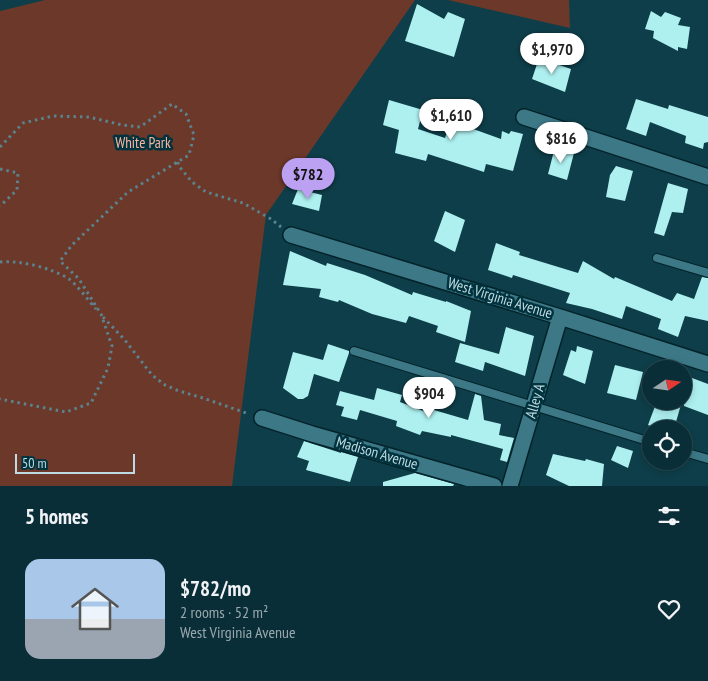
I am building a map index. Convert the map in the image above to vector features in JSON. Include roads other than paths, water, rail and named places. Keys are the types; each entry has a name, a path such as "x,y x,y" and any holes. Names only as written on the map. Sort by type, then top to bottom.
{"street":[{"path":"524,117 708,177"},
{"name":"West Virginia Avenue","path":"291,235 708,364"},
{"name":"Alley A","path":"510,486 560,317"},
{"name":"Madison Avenue","path":"262,418 494,486"}],"lane":[{"path":"657,258 708,273"},
{"path":"354,351 642,439"},
{"path":"692,455 708,460"}],"park label":[{"name":"White Park","path":"143,143"}]}
